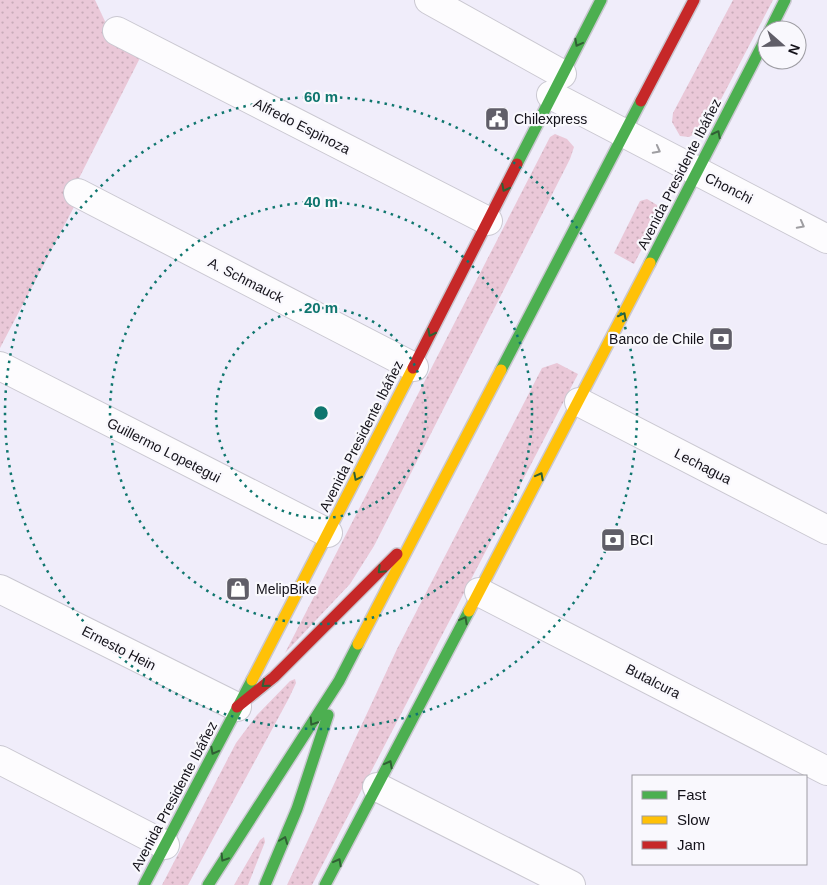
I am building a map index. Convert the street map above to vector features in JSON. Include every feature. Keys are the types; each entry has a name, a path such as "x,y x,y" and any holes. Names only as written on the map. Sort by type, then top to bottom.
{"street":[{"name":"Chonchi","path":"429,0 624,132 827,238"},
{"name":"Avenida Presidente Ibáñez","path":"144,885 414,367 601,0"},
{"path":"208,885 340,681 694,0"},
{"path":"775,20 785,0"},
{"name":"Alfredo Espinoza","path":"117,30 488,221"},
{"name":"Avenida Presidente Ibáñez","path":"325,885 757,56"},
{"name":"A. Schmauck","path":"78,193 414,367"},
{"name":"Guillermo Lopetegui","path":"0,366 328,533"},
{"name":"Lechagua","path":"578,402 827,530"},
{"path":"237,707 274,677 415,536"},
{"name":"Ernesto Hein","path":"0,589 237,707"},
{"name":"Butalcura","path":"479,592 827,770"},
{"path":"265,885 296,809 340,681"},
{"path":"0,760 165,845"},
{"path":"377,787 571,885"}],"shaded area":[{"path":"0,0 95,0 110,32 142,54 71,194 75,205 0,348"},
{"path":"733,0 773,0 763,20 757,20 757,31 706,128 689,137 680,136 672,122 673,113"},
{"path":"555,134 567,139 574,147 570,159 374,546 350,584 285,653 550,137"},
{"path":"647,199 657,205 660,214 634,264 614,253 640,201"},
{"path":"557,363 578,374 312,885 287,885 397,649 542,368"},
{"path":"295,679 296,683 289,698 188,885 162,885 236,743 257,715 290,681"},
{"path":"264,837 265,842 248,885 234,885 260,840"}],"traffic: fast":[{"path":"517,164 601,0"},
{"path":"775,20 785,0"},
{"path":"650,263 757,55"},
{"path":"501,370 641,101"},
{"path":"325,885 469,611"},
{"path":"208,885 339,681 358,644"},
{"path":"144,885 252,680"},
{"path":"265,885 297,809 328,715"}],"traffic: slow":[{"path":"469,611 650,263"},
{"path":"252,680 413,368"},
{"path":"358,644 501,370"}],"traffic: jam":[{"path":"641,101 694,0"},
{"path":"413,368 517,164"},
{"path":"237,707 274,677 397,554"}],"place":[{"name":"Chilexpress","path":"497,119"},
{"name":"Banco de Chile","path":"721,339"},
{"name":"BCI","path":"613,540"},
{"name":"MelipBike","path":"238,589"}]}
